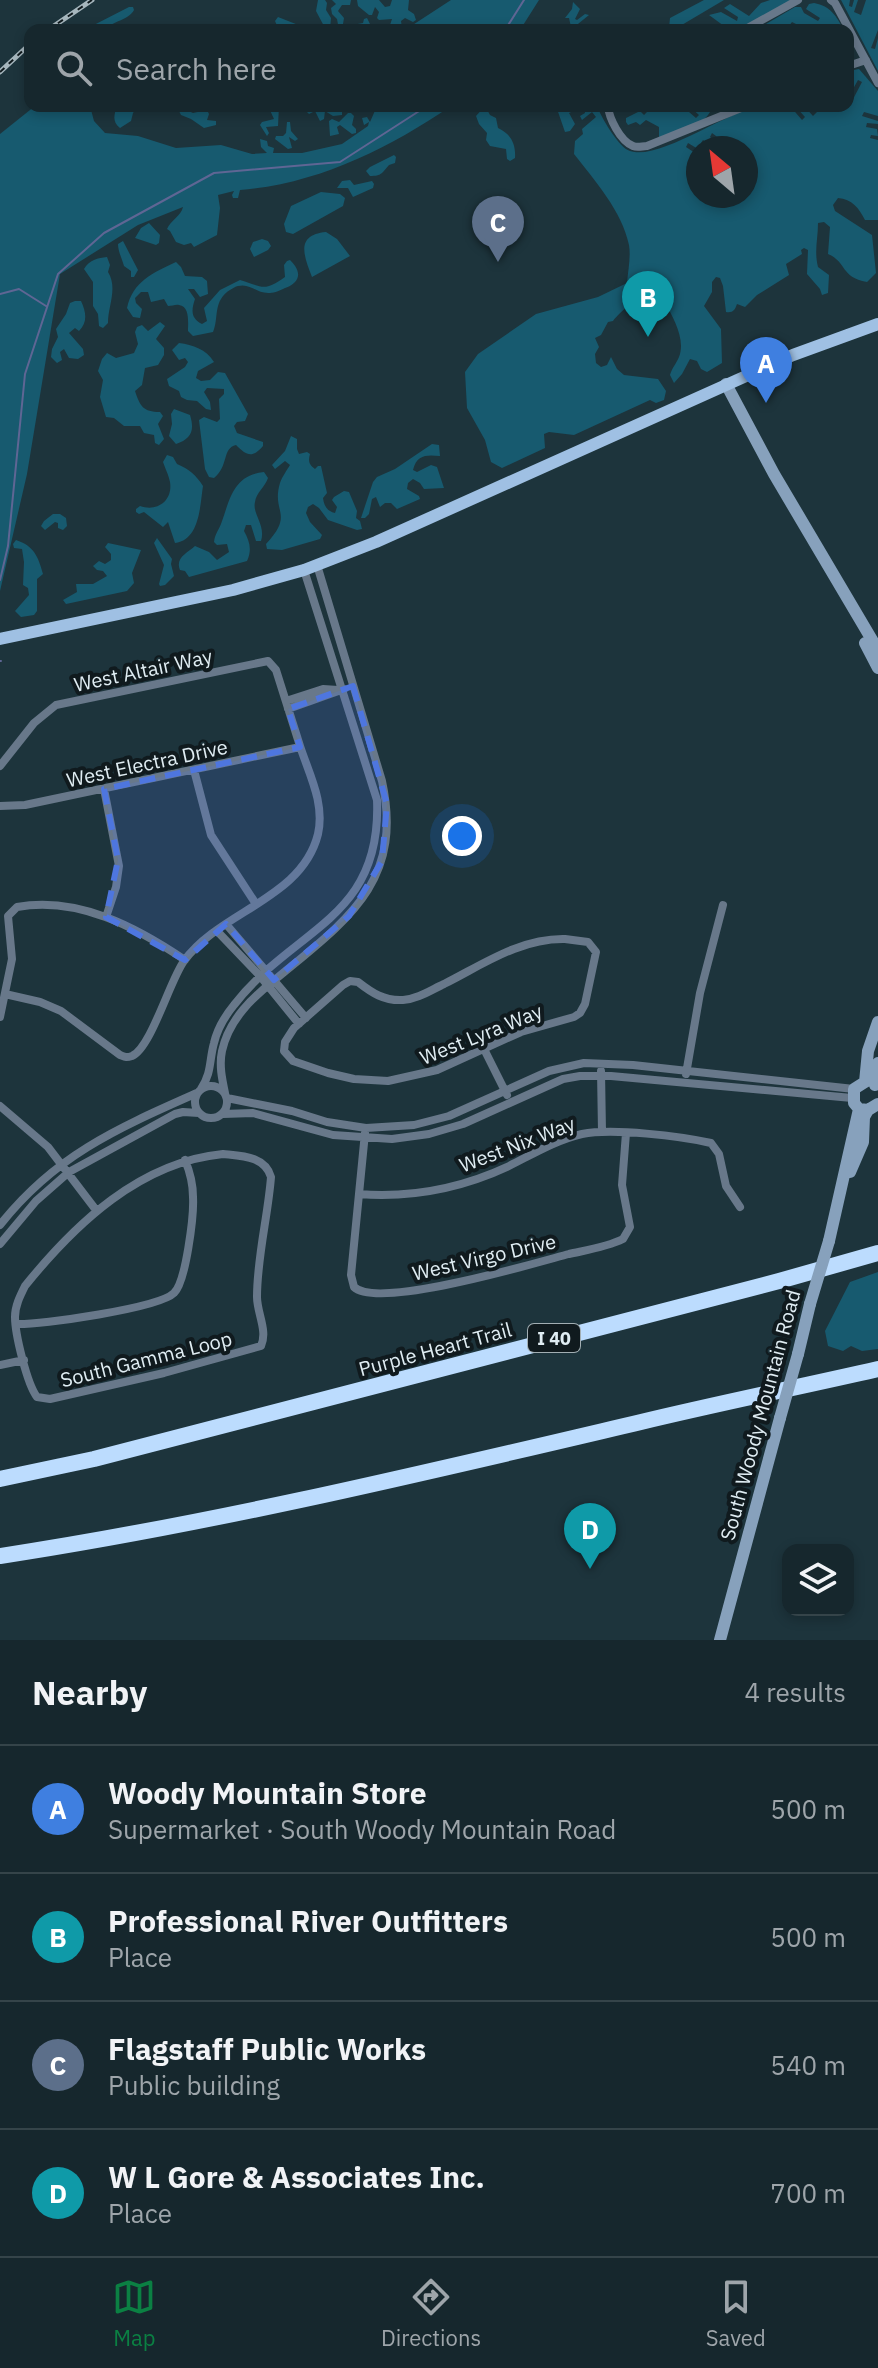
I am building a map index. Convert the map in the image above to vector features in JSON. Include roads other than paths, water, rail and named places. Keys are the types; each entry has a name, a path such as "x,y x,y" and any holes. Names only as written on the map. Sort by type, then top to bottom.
{"highway":[{"name":"Purple Heart Trail","path":"0,1479 109,1455 878,1253"},
{"path":"5,1556 97,1541 347,1491 878,1369"}],"main road":[{"path":"0,639 233,590 304,570 376,542 805,350 878,324"}],"street":[{"path":"755,24 798,0"},
{"path":"831,0 846,24"},
{"path":"854,38 878,83"},
{"path":"854,64 866,60"},
{"path":"609,112 617,130 626,141 637,147 647,146 718,112"},
{"path":"726,384 774,474 878,650"},
{"path":"223,1114 227,1104 221,1067 225,1041 237,1017 254,996 349,916 369,891 382,861 386,838 387,804 317,565"},
{"path":"304,570 377,800 378,826 370,864 355,892 339,911 263,973 234,1005 216,1034 210,1072 194,1104 199,1113 208,1119 223,1114 253,1113 333,1135 365,1139 412,1137 448,1130 563,1079 601,1076 868,1098"},
{"path":"836,582 878,668"},
{"name":"West Altair Way","path":"0,766 34,723 56,705 261,662 270,663 276,670 287,705"},
{"path":"5,994 40,1002 61,1011 117,1053 127,1057 135,1054 144,1043 185,960 226,924 296,875 308,858 319,828 318,803 287,705 325,697 353,686"},
{"name":"West Electra Drive","path":"0,806 25,805 300,747"},
{"path":"194,770 211,835 256,904"},
{"path":"104,789 119,866 106,917"},
{"path":"685,1083 700,993 723,905"},
{"path":"0,1017 12,959 8,919 11,911 21,906 50,906 106,917 139,931 185,960"},
{"path":"226,924 302,1021"},
{"path":"217,931 263,973"},
{"name":"West Lyra Way","path":"565,939 588,942 594,948 596,959 580,1013 521,1032 437,1070 388,1081 354,1079 293,1061 284,1051 286,1038 302,1021 343,985 354,981 379,996 403,1000 425,993 530,943 565,939"},
{"name":"South Woody Mountain Road","path":"868,1098 869,1047 878,1022"},
{"path":"484,1049 510,1101"},
{"path":"601,1062 602,1132"},
{"path":"0,1225 27,1193 62,1163 106,1137 211,1086 221,1089 226,1096 327,1122 366,1128 414,1125 441,1119 568,1066 601,1062 686,1071 868,1098"},
{"name":"South Woody Mountain Road","path":"720,1640 829,1241 848,1149 878,1063"},
{"path":"0,1106 41,1139 96,1210"},
{"path":"0,1244 36,1201 69,1172 167,1118 183,1112 199,1113"},
{"name":"West Virgo Drive","path":"366,1128 351,1275 352,1284 362,1292 403,1291 457,1284 623,1239 630,1227 622,1192 626,1133"},
{"name":"West Nix Way","path":"359,1194 398,1195 453,1186 492,1173 571,1137 602,1132 711,1143 719,1154 726,1186 740,1207"},
{"name":"South Gamma Loop","path":"208,1155 234,1155 258,1160 270,1171 271,1181 257,1284 264,1338 261,1346 164,1373 45,1400 37,1397 31,1389 16,1324 17,1303 25,1286 73,1231 96,1210 126,1190 185,1160 208,1155"},
{"path":"16,1324 58,1322 156,1302 175,1292 182,1280 193,1215 192,1185 185,1160"},
{"path":"0,1365 24,1360"}],"waterway":[{"path":"509,24 524,0"},
{"path":"0,580 8,546 25,374 58,274 104,233 214,173 340,162 418,112"},
{"path":"0,294 19,289 46,306"}],"railway":[{"path":"57,24 92,0"},
{"path":"0,72 24,50"}],"place":[{"name":"Flagstaff Public Works","path":"498,262"},
{"name":"Professional River Outfitters","path":"648,337"},
{"name":"Woody Mountain Store","path":"766,403"},
{"name":"W L Gore & Associates Inc.","path":"590,1569"}]}
